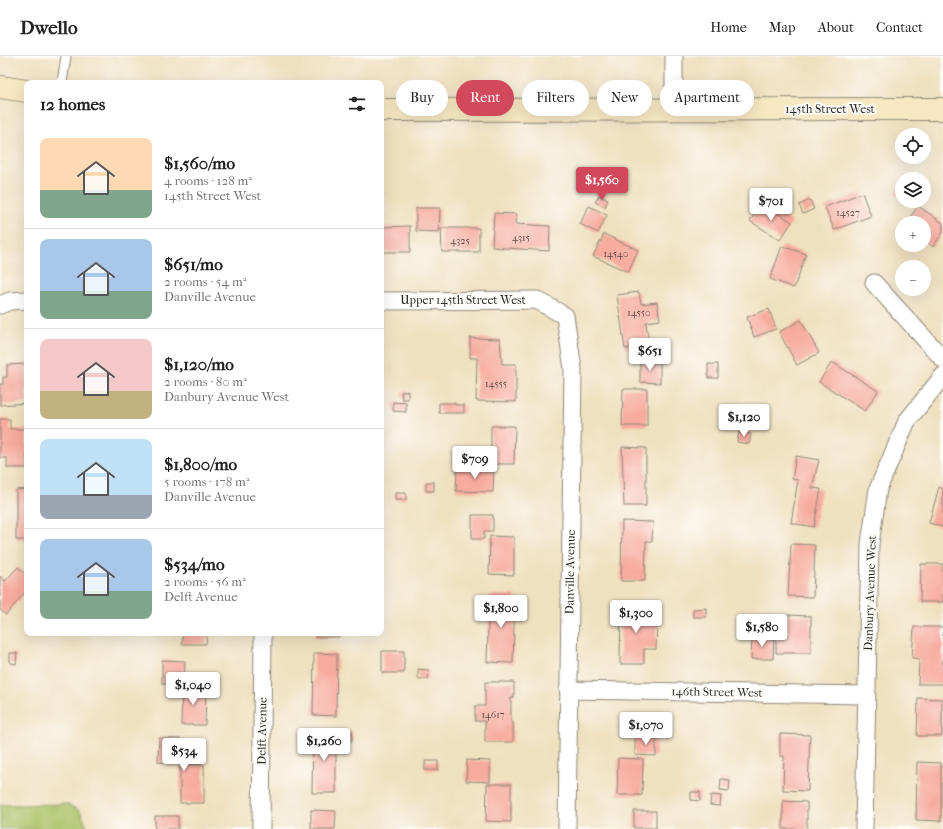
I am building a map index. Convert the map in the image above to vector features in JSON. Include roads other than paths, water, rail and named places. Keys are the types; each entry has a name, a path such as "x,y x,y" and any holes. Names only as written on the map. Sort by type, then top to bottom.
{"street":[{"path":"674,56 674,80"},
{"path":"0,88 24,91"},
{"name":"145th Street West","path":"384,110 660,109"},
{"name":"145th Street West","path":"754,109 943,109"},
{"path":"874,283 943,359"},
{"path":"0,305 24,300"},
{"name":"Upper 145th Street West","path":"384,301 538,300 565,316"},
{"name":"Danville Avenue","path":"565,316 573,369 566,829"},
{"name":"Danbury Avenue West","path":"864,829 870,544 878,489 907,421 943,376"},
{"name":"Delft Avenue","path":"261,829 263,636"},
{"name":"146th Street West","path":"568,690 866,695"}],"lane":[{"path":"62,80 66,56"}]}
